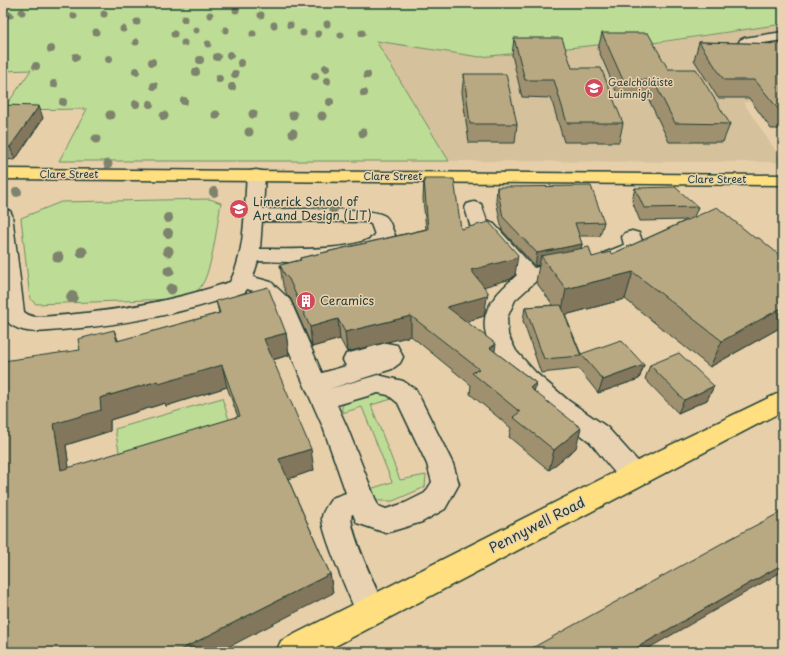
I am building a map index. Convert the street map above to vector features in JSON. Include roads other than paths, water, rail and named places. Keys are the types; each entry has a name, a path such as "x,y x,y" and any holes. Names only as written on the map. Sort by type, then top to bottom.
{"main road":[{"name":"Clare Street","path":"3,174 783,180"},
{"name":"Pennywell Road","path":"292,652 634,475 783,400"}],"street":[{"path":"782,57 766,57 755,53 746,48 745,43 783,36"},
{"path":"246,288 246,272 249,255 256,175"},
{"path":"474,208 478,224 488,228 529,276"},
{"path":"3,215 13,314 18,320 29,324 79,322 136,315 203,299 238,287 264,287 282,305 319,392 335,427 367,514 386,521 412,513 436,501 446,484 440,464 407,397 395,387 378,384 319,392"},
{"path":"249,255 327,254 361,249 379,243 385,235 379,220 368,216 253,215"},
{"path":"632,237 635,248 605,261 529,276 506,296 496,318 498,335 507,356 528,379 560,408 598,434 634,475"},
{"path":"182,320 222,307 246,288"},
{"path":"319,392 384,363 392,357 389,351 386,351 354,360"},
{"path":"361,498 342,506 336,517 339,533 371,611"}],"place":[{"name":"Gaelcholáiste Luimnigh","path":"594,88"},
{"name":"Limerick School of Art and Design (LIT)","path":"239,209"},
{"name":"Ceramics","path":"306,301"}]}
